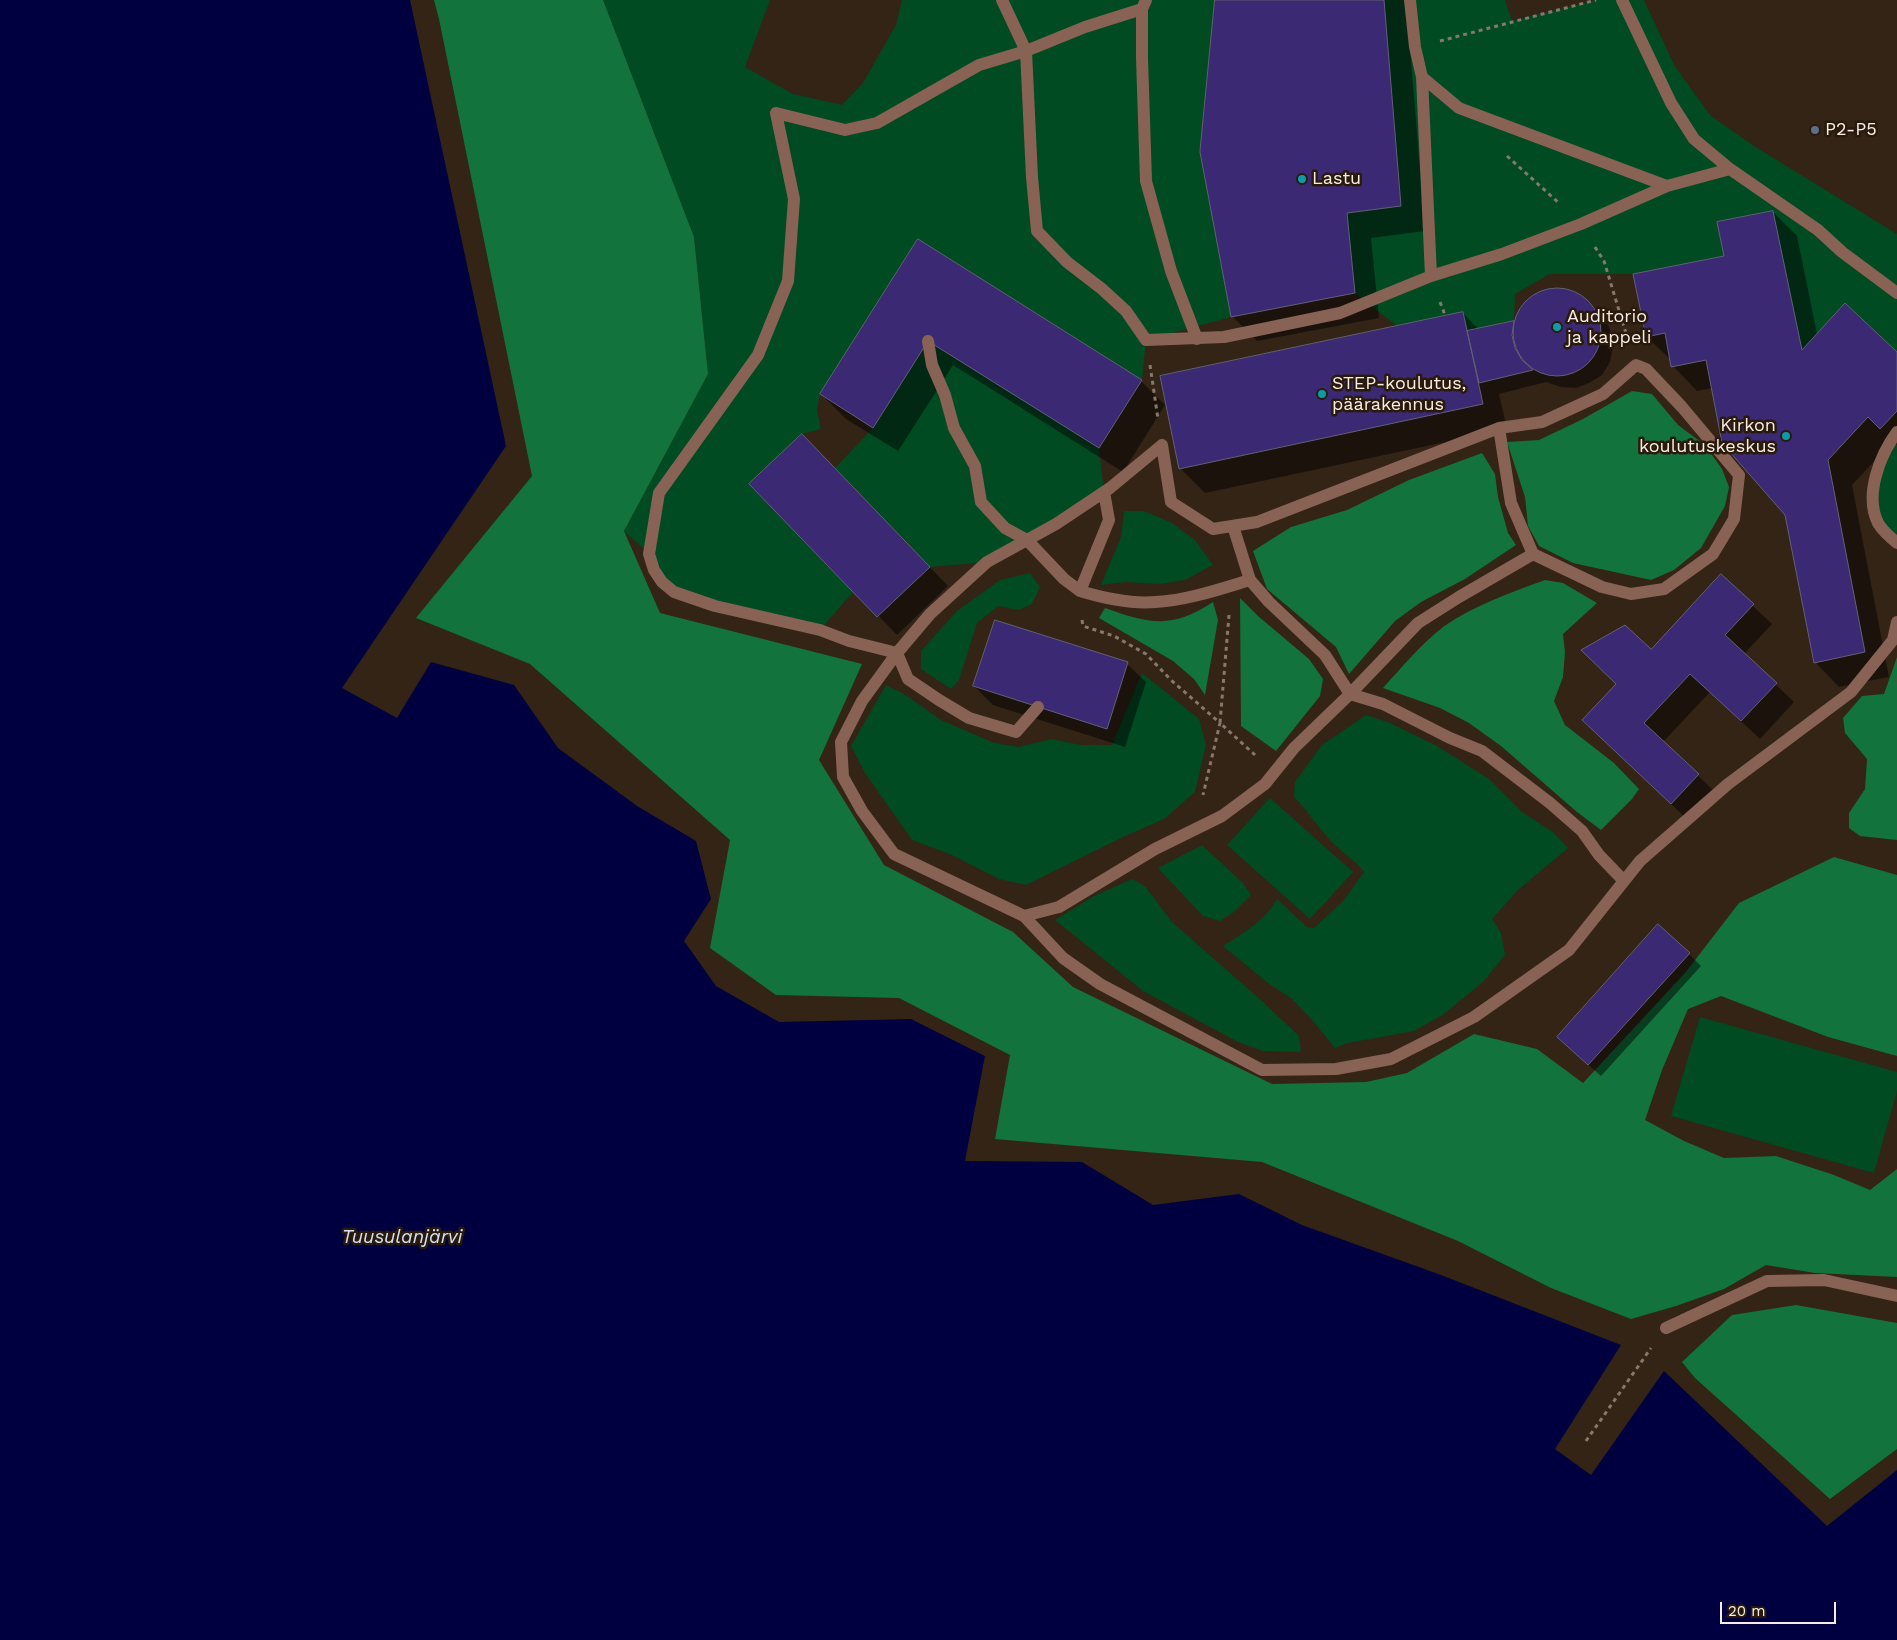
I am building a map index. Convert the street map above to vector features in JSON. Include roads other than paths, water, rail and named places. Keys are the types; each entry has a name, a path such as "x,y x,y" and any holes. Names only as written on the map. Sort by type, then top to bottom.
{"lane":[{"path":"1002,0 1026,51 1032,177 1037,231 1067,262 1102,289 1126,311 1146,340 1224,337 1340,313 1431,276 1502,254 1581,224 1667,186 1730,169"},
{"path":"1410,0 1415,47 1422,77 1431,276"},
{"path":"1622,0 1671,104 1694,139 1730,169 1818,230 1842,252 1897,293"},
{"path":"897,653 849,641 820,630 715,606 674,592 662,582 654,570 649,554 659,493 758,355 788,282 794,199 776,113 845,130 877,123 979,65 1026,51 1144,4 1142,58 1146,181 1171,271 1197,339"},
{"path":"1422,77 1460,108 1667,186"},
{"path":"928,341 932,365 945,395 954,428 975,466 981,502 1004,528 1028,540 1064,579 1080,591 1105,598 1155,602 1196,595 1250,580"},
{"path":"1500,428 1511,503 1533,554 1602,586 1631,594 1664,589 1713,554 1734,519 1739,475 1682,406 1646,369 1636,365 1602,394 1542,422 1500,428 1258,522 1213,529 1171,502 1162,446 1104,492 1056,524 987,562 930,614 897,653 862,701 842,742 843,777 862,812 894,854 1024,916 1063,958 1100,984 1262,1070 1336,1069 1391,1059 1474,1017 1569,950 1640,861 1728,784 1850,692 1893,640 1897,622"},
{"path":"1897,432 1891,440 1875,478 1872,501 1878,524 1897,543"},
{"path":"1080,591 1109,520 1104,492"},
{"path":"1233,526 1250,580 1269,602 1325,655 1350,694 1383,704 1450,738 1482,751 1550,803 1582,831 1599,855 1624,881"},
{"path":"1024,916 1059,907 1155,849 1222,816 1264,784 1294,748 1350,694 1418,623 1533,554"},
{"path":"897,653 908,679 969,718 1016,732 1038,707"},
{"path":"1666,1328 1767,1281 1824,1280 1897,1296"}],"water":[{"name":"Tuusulanjärvi","path":"0,0 410,0 506,446 342,688 397,718 431,662 514,685 558,748 637,806 696,841 711,899 684,941 716,986 779,1022 911,1019 985,1056 965,1161 1082,1162 1153,1205 1239,1194 1302,1225 1441,1275 1621,1345 1555,1449 1591,1475 1664,1371 1827,1526 1897,1470 1897,1640 0,1640"}],"place":[{"name":"P2-P5","path":"1815,130"},
{"name":"Lastu","path":"1302,179"},
{"name":"Auditorio ja kappeli","path":"1557,327"},
{"name":"STEP-koulutus, päärakennus","path":"1322,394"},
{"name":"Kirkon koulutuskeskus","path":"1786,436"}]}
